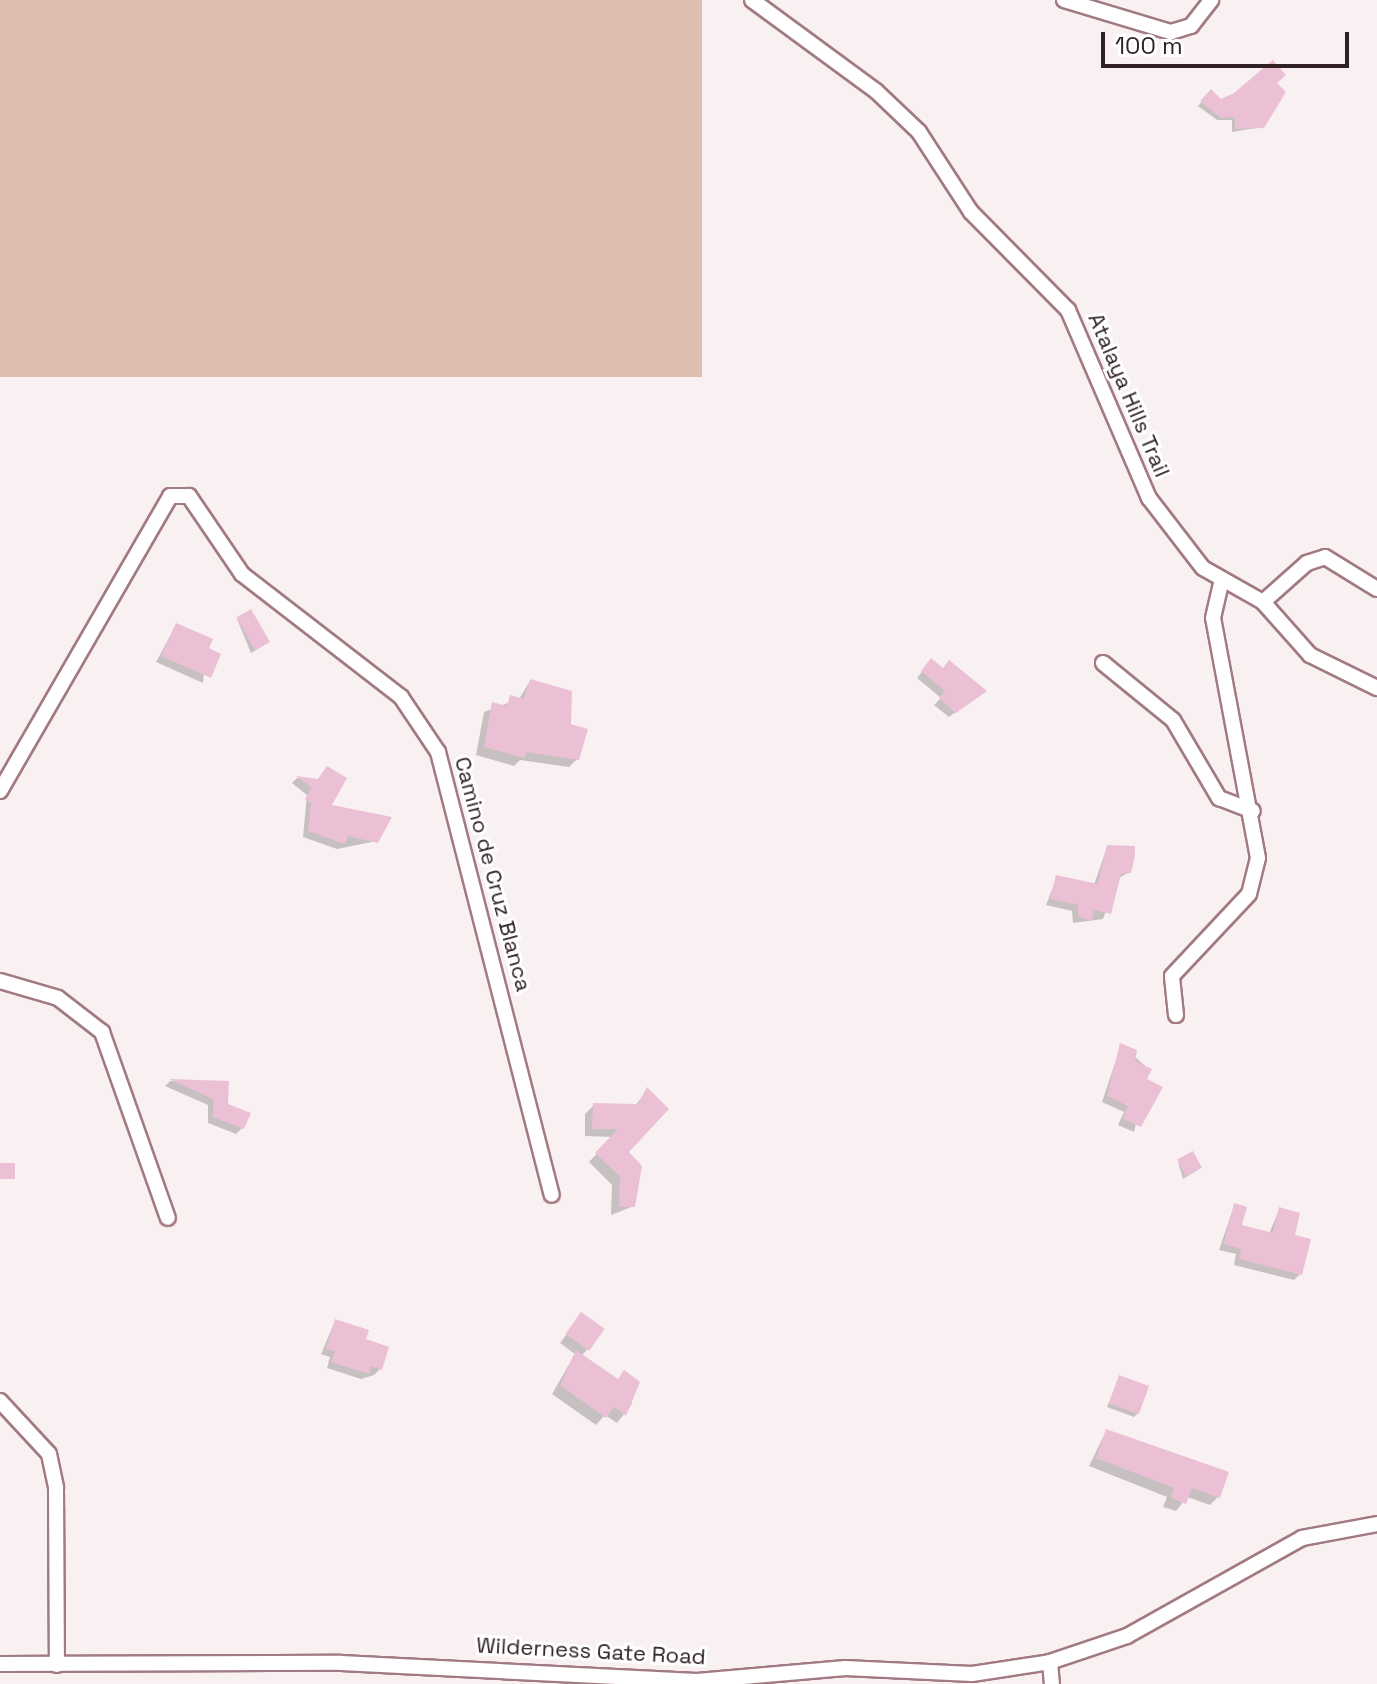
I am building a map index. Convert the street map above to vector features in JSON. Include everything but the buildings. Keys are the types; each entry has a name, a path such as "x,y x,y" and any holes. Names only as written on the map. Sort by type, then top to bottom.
{"street":[{"name":"Atalaya Hills Trail","path":"752,0 876,91 919,132 971,212 1035,268 1089,349 1149,498 1222,580"},
{"path":"1064,0 1171,32 1191,26 1211,0"},
{"name":"Camino de Cruz Blanca","path":"0,791 170,496 189,496 242,574 401,697 438,752 552,1195"},
{"path":"1263,602 1307,563 1325,557 1377,589"},
{"path":"1176,1015 1170,999 1179,963 1256,878 1253,811 1213,618 1222,580 1263,602 1310,655 1377,688"},
{"path":"1103,663 1173,720 1219,798 1253,811"},
{"path":"0,981 58,998 102,1032 168,1218"},
{"path":"0,1401 49,1454 56,1488 57,1665 0,1664"},
{"name":"Wilderness Gate Road","path":"57,1665 341,1663 697,1681 845,1668 972,1674 1050,1662 1186,1609 1302,1538 1377,1524"},
{"path":"1050,1662 1052,1684"}],"shaded area":[{"path":"0,0 702,0 702,377 0,377"}]}
